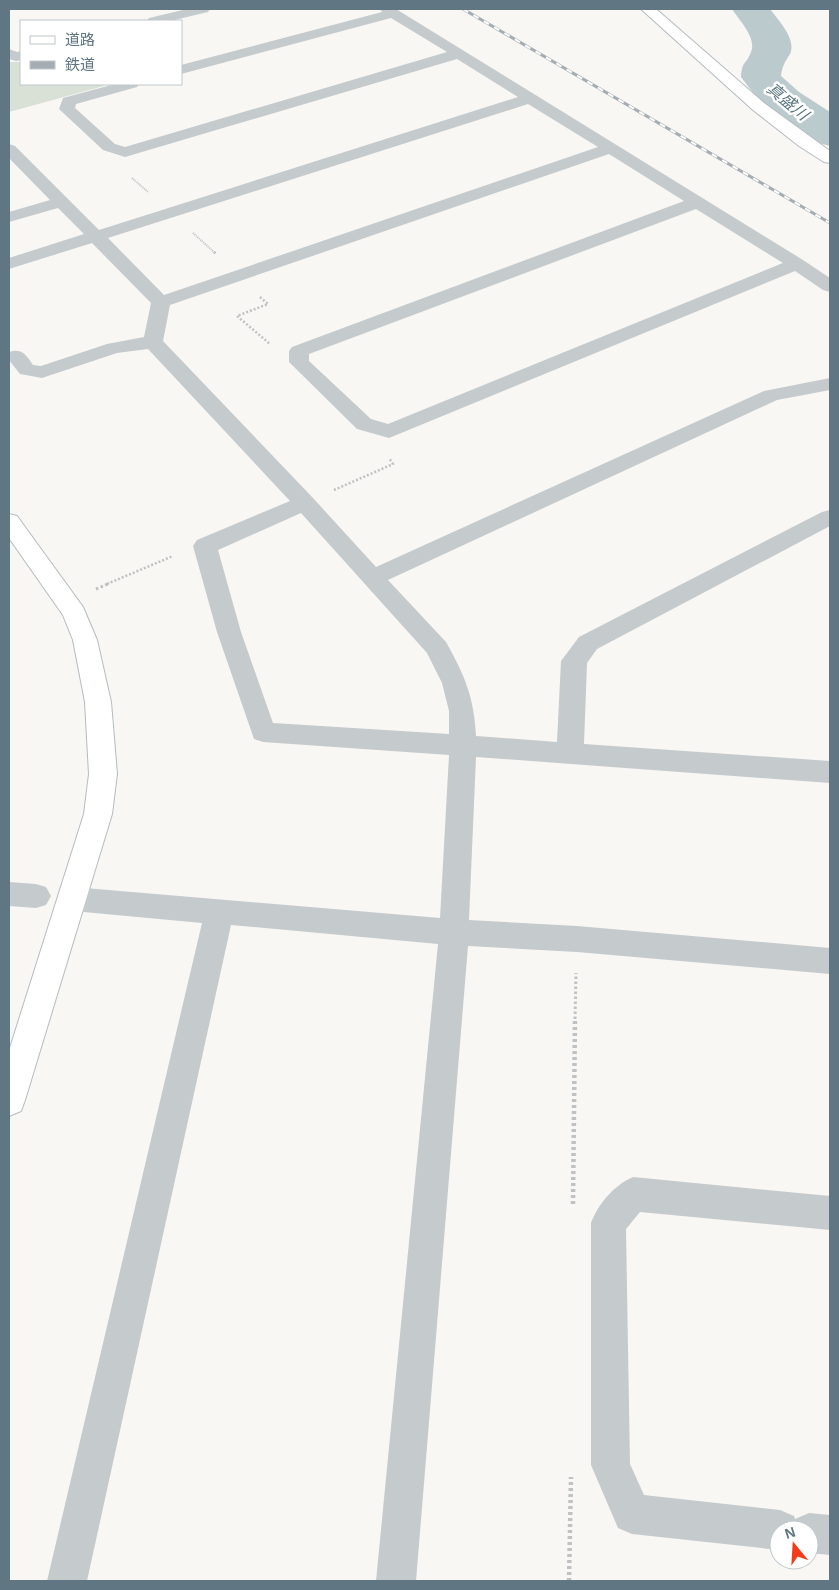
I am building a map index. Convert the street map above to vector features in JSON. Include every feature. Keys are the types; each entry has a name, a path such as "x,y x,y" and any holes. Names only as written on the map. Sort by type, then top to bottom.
{"street":[{"path":"158,20 202,9"},
{"path":"648,9 762,110 789,132 830,158"},
{"path":"182,70 390,11 830,286"},
{"path":"128,85 69,101 67,109 109,147 125,152 457,54"},
{"path":"9,264 530,98"},
{"path":"161,302 611,148"},
{"path":"9,149 161,302"},
{"path":"9,217 61,202"},
{"path":"698,202 299,351 299,362 364,424 388,431 797,264"},
{"path":"153,342 161,302"},
{"path":"16,356 27,370 42,372 114,348 153,342"},
{"path":"153,342 305,503 437,648 454,682 462,711 463,746 454,932 396,1581"},
{"path":"372,578 771,395 830,384"},
{"path":"305,503 205,546 229,632 263,732 830,772"},
{"path":"570,753 574,661 588,643 830,517"},
{"path":"9,521 74,613 85,640 98,702 103,774 98,814 9,1100"},
{"path":"73,899 219,913 830,961"},
{"path":"67,1581 219,913"},
{"path":"769,1529 632,1514 611,1465 608,1224 633,1194 830,1213"}],"path":[{"path":"131,176 220,257"},
{"path":"256,292 268,304 237,316 270,344"},
{"path":"305,503 393,464 384,452"},
{"path":"94,590 189,549 205,546"},
{"path":"573,1208 577,940"},
{"path":"570,1581 571,1469"}],"shaded area":[{"path":"9,62 20,62 20,85 104,86 9,112"}],"waterway":[{"name":"真盛川","path":"751,9 772,41 771,52 762,65 761,77 776,93 830,133"}],"railway":[{"path":"463,9 830,223"}]}
